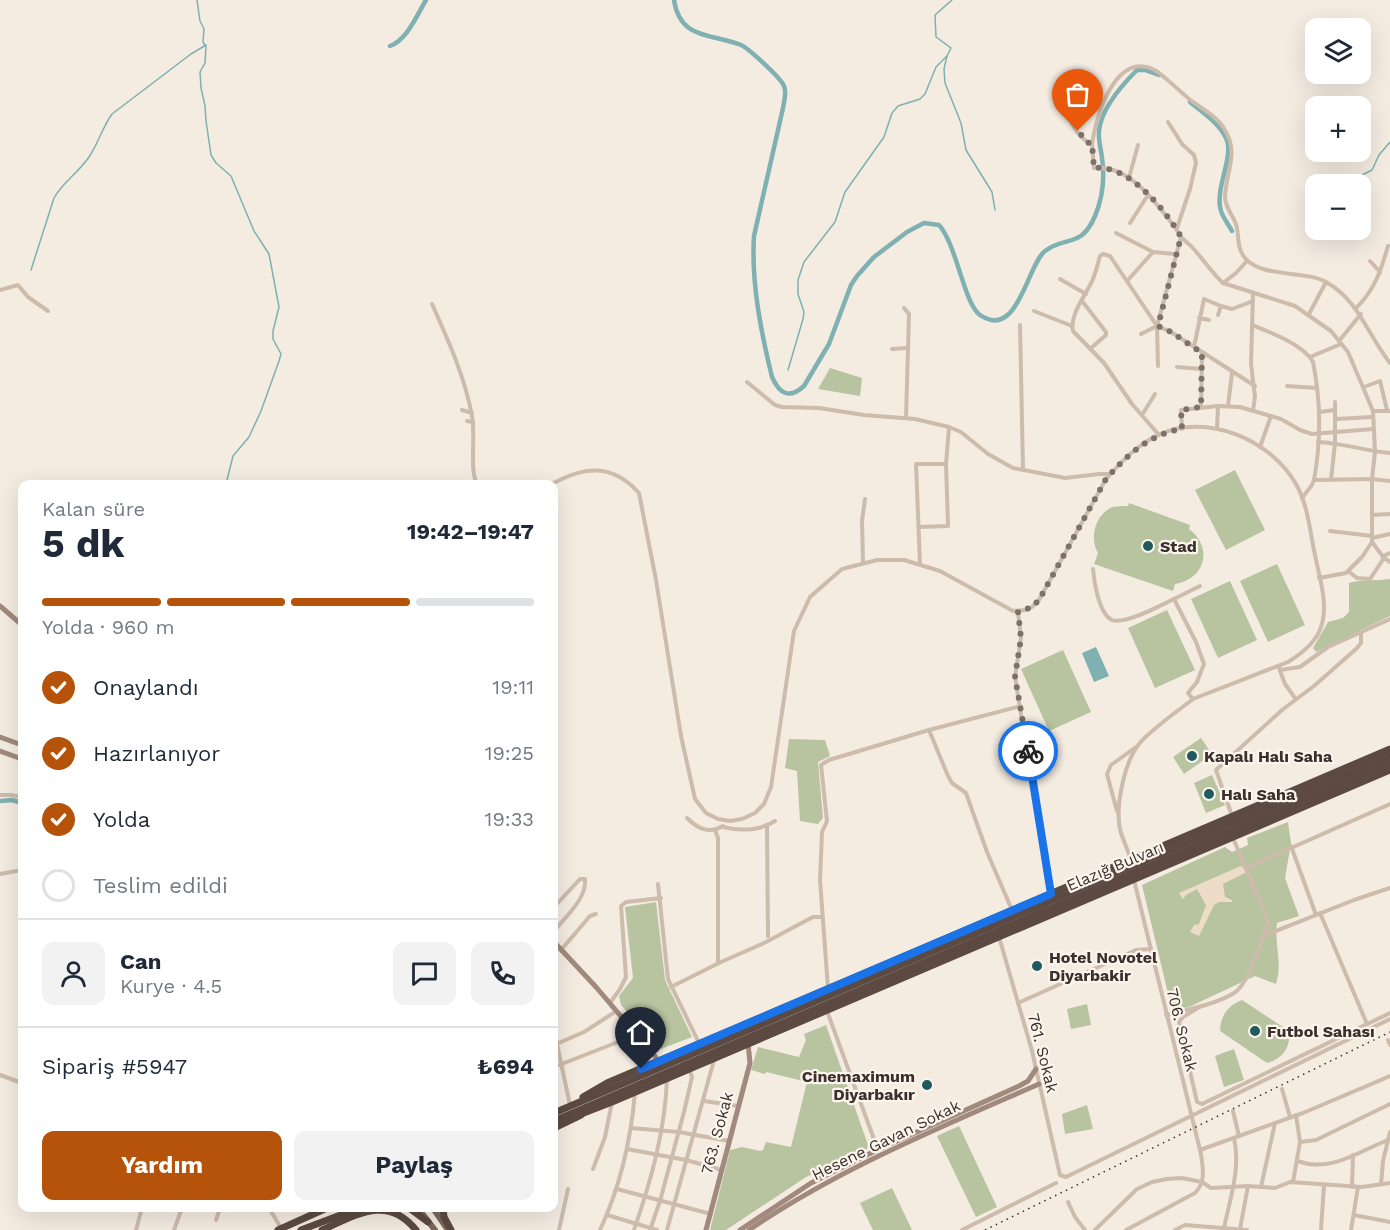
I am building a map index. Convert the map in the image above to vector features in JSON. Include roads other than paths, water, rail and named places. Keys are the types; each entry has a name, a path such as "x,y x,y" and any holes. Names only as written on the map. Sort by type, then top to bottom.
{"highway":[{"path":"570,1106 607,1083 1390,749"},
{"name":"Elazığ Bulvarı","path":"558,1111 1390,756"},
{"name":"Elazığ Bulvarı","path":"558,1120 1390,763"},
{"path":"558,1121 612,1102 1390,770"},
{"path":"558,1126 586,1112"},
{"path":"280,1229 318,1212"},
{"path":"301,1230 348,1212"},
{"path":"322,1230 353,1216 370,1212"},
{"path":"388,1212 402,1215 416,1230"},
{"path":"414,1212 428,1222"},
{"path":"443,1212 449,1230"}],"main road":[{"path":"421,1212 435,1230"},
{"path":"436,1212 449,1230"}],"street":[{"path":"1319,578 1348,571 1362,557 1372,539 1372,478 1375,452 1373,411 1364,387 1348,352 1331,332 1309,314 1295,306 1223,283 1192,246 1181,237 1148,195 1129,178 1107,166 1094,168 1092,144 1098,116 1107,94 1118,78 1136,66 1147,67 1158,72 1217,120 1227,132 1232,152 1226,204 1236,225 1240,251 1247,261 1262,268 1326,282 1349,299 1361,314 1367,330 1390,363"},
{"path":"1060,92 1072,123 1087,142 1092,144"},
{"path":"1168,122 1182,144 1194,155 1196,164 1176,228"},
{"path":"1129,178 1138,145"},
{"path":"1130,223 1148,195"},
{"path":"1116,233 1153,252 1175,255"},
{"path":"1158,366 1158,326 1181,237"},
{"path":"1356,308 1365,299 1380,273 1388,246"},
{"path":"1128,280 1153,252"},
{"path":"1072,326 1094,278 1100,256 1103,254 1110,256 1158,326 1255,386"},
{"path":"1223,283 1247,261"},
{"path":"1370,261 1380,273"},
{"path":"1060,279 1086,294"},
{"path":"1309,314 1326,282"},
{"path":"0,290 18,285 28,297 48,311"},
{"path":"1253,293 1251,364 1255,386 1253,410"},
{"path":"1194,347 1203,299 1232,309 1253,301"},
{"path":"1082,302 1106,332 1106,335 1090,349"},
{"path":"432,304 468,394 473,422 473,470 476,480"},
{"path":"1218,315 1221,306"},
{"path":"904,308 909,314 906,418"},
{"path":"1034,311 1072,326 1077,336 1104,363 1132,404 1159,435"},
{"path":"1310,357 1340,342 1361,314"},
{"path":"1199,318 1209,320"},
{"path":"1020,325 1023,470"},
{"path":"1252,325 1269,331 1298,347 1310,357 1317,388 1319,433 1314,480 1302,498"},
{"path":"1141,334 1158,326"},
{"path":"892,349 908,348"},
{"path":"1201,407 1202,353"},
{"path":"1177,367 1202,369"},
{"path":"1228,406 1232,373"},
{"path":"1364,387 1380,381 1389,410 1373,411"},
{"path":"747,382 774,405 782,407 819,408 864,415 906,418 949,427 961,432 1001,463 1023,470 1065,478 1110,474"},
{"path":"1287,386 1317,388"},
{"path":"1142,415 1155,394"},
{"path":"1331,480 1336,431 1335,402"},
{"path":"1217,429 1218,406"},
{"path":"1182,429 1181,410 1218,406 1253,410 1300,430 1319,433 1373,429"},
{"path":"462,410 472,413"},
{"path":"1319,412 1335,410"},
{"path":"1260,447 1271,416"},
{"path":"1336,419 1372,417"},
{"path":"467,421 473,422"},
{"path":"919,527 948,526 946,464 949,427"},
{"path":"558,481 574,474 593,470 618,475 629,482 639,493 656,580 681,736 695,800 706,813 725,820 742,819 755,813 764,804 771,787 794,631 810,597 842,569 863,562 893,558 940,571 1006,608 1018,612 1032,607 1039,600 1110,474 1121,462 1159,435 1182,429 1217,429 1231,432 1268,451 1296,485 1305,508 1323,602 1323,617 1321,628 1311,643 1301,654 1279,668"},
{"path":"1318,442 1390,453"},
{"path":"920,564 916,464 946,464"},
{"path":"1314,480 1372,478 1390,481"},
{"path":"863,562 862,521 865,499"},
{"path":"1372,515 1390,514"},
{"path":"1330,531 1372,539 1390,534"},
{"path":"1372,539 1390,562"},
{"path":"1348,571 1357,578 1370,579 1384,557 1390,553"},
{"path":"1093,569 1095,590 1106,614 1112,620 1122,621 1200,586"},
{"path":"1174,599 1196,642 1204,664 1197,682 1188,693 1193,699"},
{"path":"0,606 18,622"},
{"path":"1018,612 1021,638 1015,677 1051,894"},
{"path":"1132,860 1121,833 1107,774 1111,765 1193,699 1238,680 1279,668 1300,667 1328,647 1390,619"},
{"path":"1233,816 1216,770 1295,699 1314,686 1356,649 1361,643 1361,634"},
{"path":"1279,668 1285,684 1295,699"},
{"path":"828,988 820,879 822,832 827,821 821,765 829,760 929,730 1021,706"},
{"path":"929,730 952,783 966,793 987,852 1012,911"},
{"path":"0,737 18,744"},
{"path":"1118,818 1123,784 1137,746"},
{"path":"0,751 18,758"},
{"path":"0,795 18,796"},
{"path":"1246,868 1291,846 1390,804"},
{"path":"687,818 695,826 704,830 723,827 736,830 767,826 775,821"},
{"path":"723,827 725,820"},
{"path":"767,826 768,936"},
{"path":"715,830 717,838 718,963"},
{"path":"1166,1015 1201,1006 1235,993 1243,983 1263,936 1268,921 1233,837"},
{"path":"1291,846 1318,914 1367,1024"},
{"path":"0,873 18,871"},
{"path":"558,903 580,879 585,879 585,886 579,899 558,926"},
{"name":"706. Sokak","path":"1134,880 1200,1150 1204,1172 1201,1184"},
{"path":"658,884 668,979 700,1043"},
{"path":"1263,936 1390,888"},
{"path":"609,1004 626,977 621,906 626,902 661,898"},
{"path":"558,945 590,915 596,914"},
{"path":"671,987 813,917 822,917"},
{"name":"761. Sokak","path":"999,937 1036,1069 1060,1175 1066,1177 1074,1175 1192,1117"},
{"path":"558,949 596,987 658,1061"},
{"path":"1018,1003 1136,950 1151,949"},
{"path":"1201,1006 1179,1022 1197,1102 1202,1104 1390,1013"},
{"path":"827,1010 880,1157"},
{"path":"558,1044 584,1032 615,1012"},
{"path":"1192,1117 1390,1019"},
{"path":"558,1066 636,1035"},
{"path":"1388,1040 1390,1045"},
{"name":"763. Sokak","path":"706,1230 750,1063 748,1043"},
{"path":"558,1053 570,1106"},
{"path":"667,1230 715,1058"},
{"path":"650,1229 679,1132 692,1077 689,1069"},
{"path":"740,1230 811,1183 1019,1086 1028,1081 1036,1069"},
{"path":"0,1075 18,1082"},
{"path":"1200,1150 1290,1118 1390,1076"},
{"path":"634,1230 657,1155 667,1078"},
{"name":"Hesene Gavan Sokak","path":"749,1230 795,1200 880,1157 1039,1084"},
{"path":"1282,1089 1290,1118"},
{"path":"600,1230 617,1190 631,1128 635,1092"},
{"path":"704,1101 738,1106"},
{"path":"593,1169 605,1137 612,1102"},
{"path":"1300,1142 1316,1140 1390,1104"},
{"path":"1224,1228 1237,1158 1233,1111"},
{"path":"1293,1182 1300,1142 1296,1115"},
{"path":"1261,1187 1275,1122"},
{"path":"631,1128 679,1132 729,1141"},
{"path":"1381,1184 1390,1133"},
{"path":"1297,1161 1304,1164 1331,1165 1388,1140"},
{"path":"627,1149 686,1160 722,1170"},
{"path":"1352,1187 1353,1154"},
{"path":"1095,1230 1137,1189 1152,1182 1182,1178 1211,1188 1248,1186 1275,1188 1293,1182 1352,1187 1390,1183"},
{"path":"962,1230 1056,1183"},
{"path":"1126,1230 1195,1193 1201,1184"},
{"path":"1321,1230 1324,1185"},
{"path":"1240,1229 1248,1186"},
{"path":"1351,1230 1358,1187"},
{"path":"559,1230 568,1189"},
{"path":"617,1190 711,1214"},
{"path":"1068,1202 1075,1217 1085,1230"},
{"path":"136,1230 141,1212"},
{"path":"174,1230 181,1212"},
{"path":"216,1220 219,1212"},
{"path":"271,1212 280,1229"},
{"path":"607,1215 657,1230"},
{"path":"1354,1215 1390,1222"},
{"path":"1175,1230 1185,1225 1247,1230"}],"water":[{"path":"1096,647 1109,676 1094,682 1082,653"}],"waterway":[{"path":"197,0 200,21 204,29 203,42 206,47 205,63 200,72 211,155 216,163 231,176 254,231 269,254 279,307 273,331 273,339 281,354 279,361 249,437 233,456 227,480"},
{"path":"390,46 406,33 426,0"},
{"path":"674,0 677,13 690,29 745,47 771,70 785,89 783,108 754,236 753,253 758,307 772,377 781,391 789,394 804,386 829,344 851,285 857,276 874,257 907,232 924,223 939,225 945,234 974,309 980,315 993,320 1004,318 1013,310 1045,251 1079,237 1090,226 1095,216 1102,195 1103,181 1099,131 1104,114 1113,98 1137,70 1159,75"},
{"path":"788,370 803,319 804,312 798,294 798,280 804,262 835,222 845,192 884,137 892,113 898,106 920,99 925,94 936,67 947,56 951,48 936,37 935,15 952,0"},
{"path":"31,270 54,198 89,157 112,114 206,45"},
{"path":"947,56 944,69 945,83 961,123 966,150 992,192 995,210"},
{"path":"1190,102 1215,123 1226,138 1228,154 1220,202 1222,214 1232,231"},
{"path":"1364,174 1372,170 1379,155 1390,142"},
{"path":"0,801 18,802"}],"railway":[{"path":"985,1230 1390,1032"}],"place":[{"name":"Stad","path":"1148,546"},
{"name":"Kapalı Halı Saha","path":"1192,756"},
{"name":"Halı Saha","path":"1209,794"},
{"name":"Hotel Novotel Diyarbakir","path":"1037,966"},
{"name":"Futbol Sahası","path":"1255,1031"},
{"name":"Cinemaximum Diyarbakır","path":"927,1085"}]}
